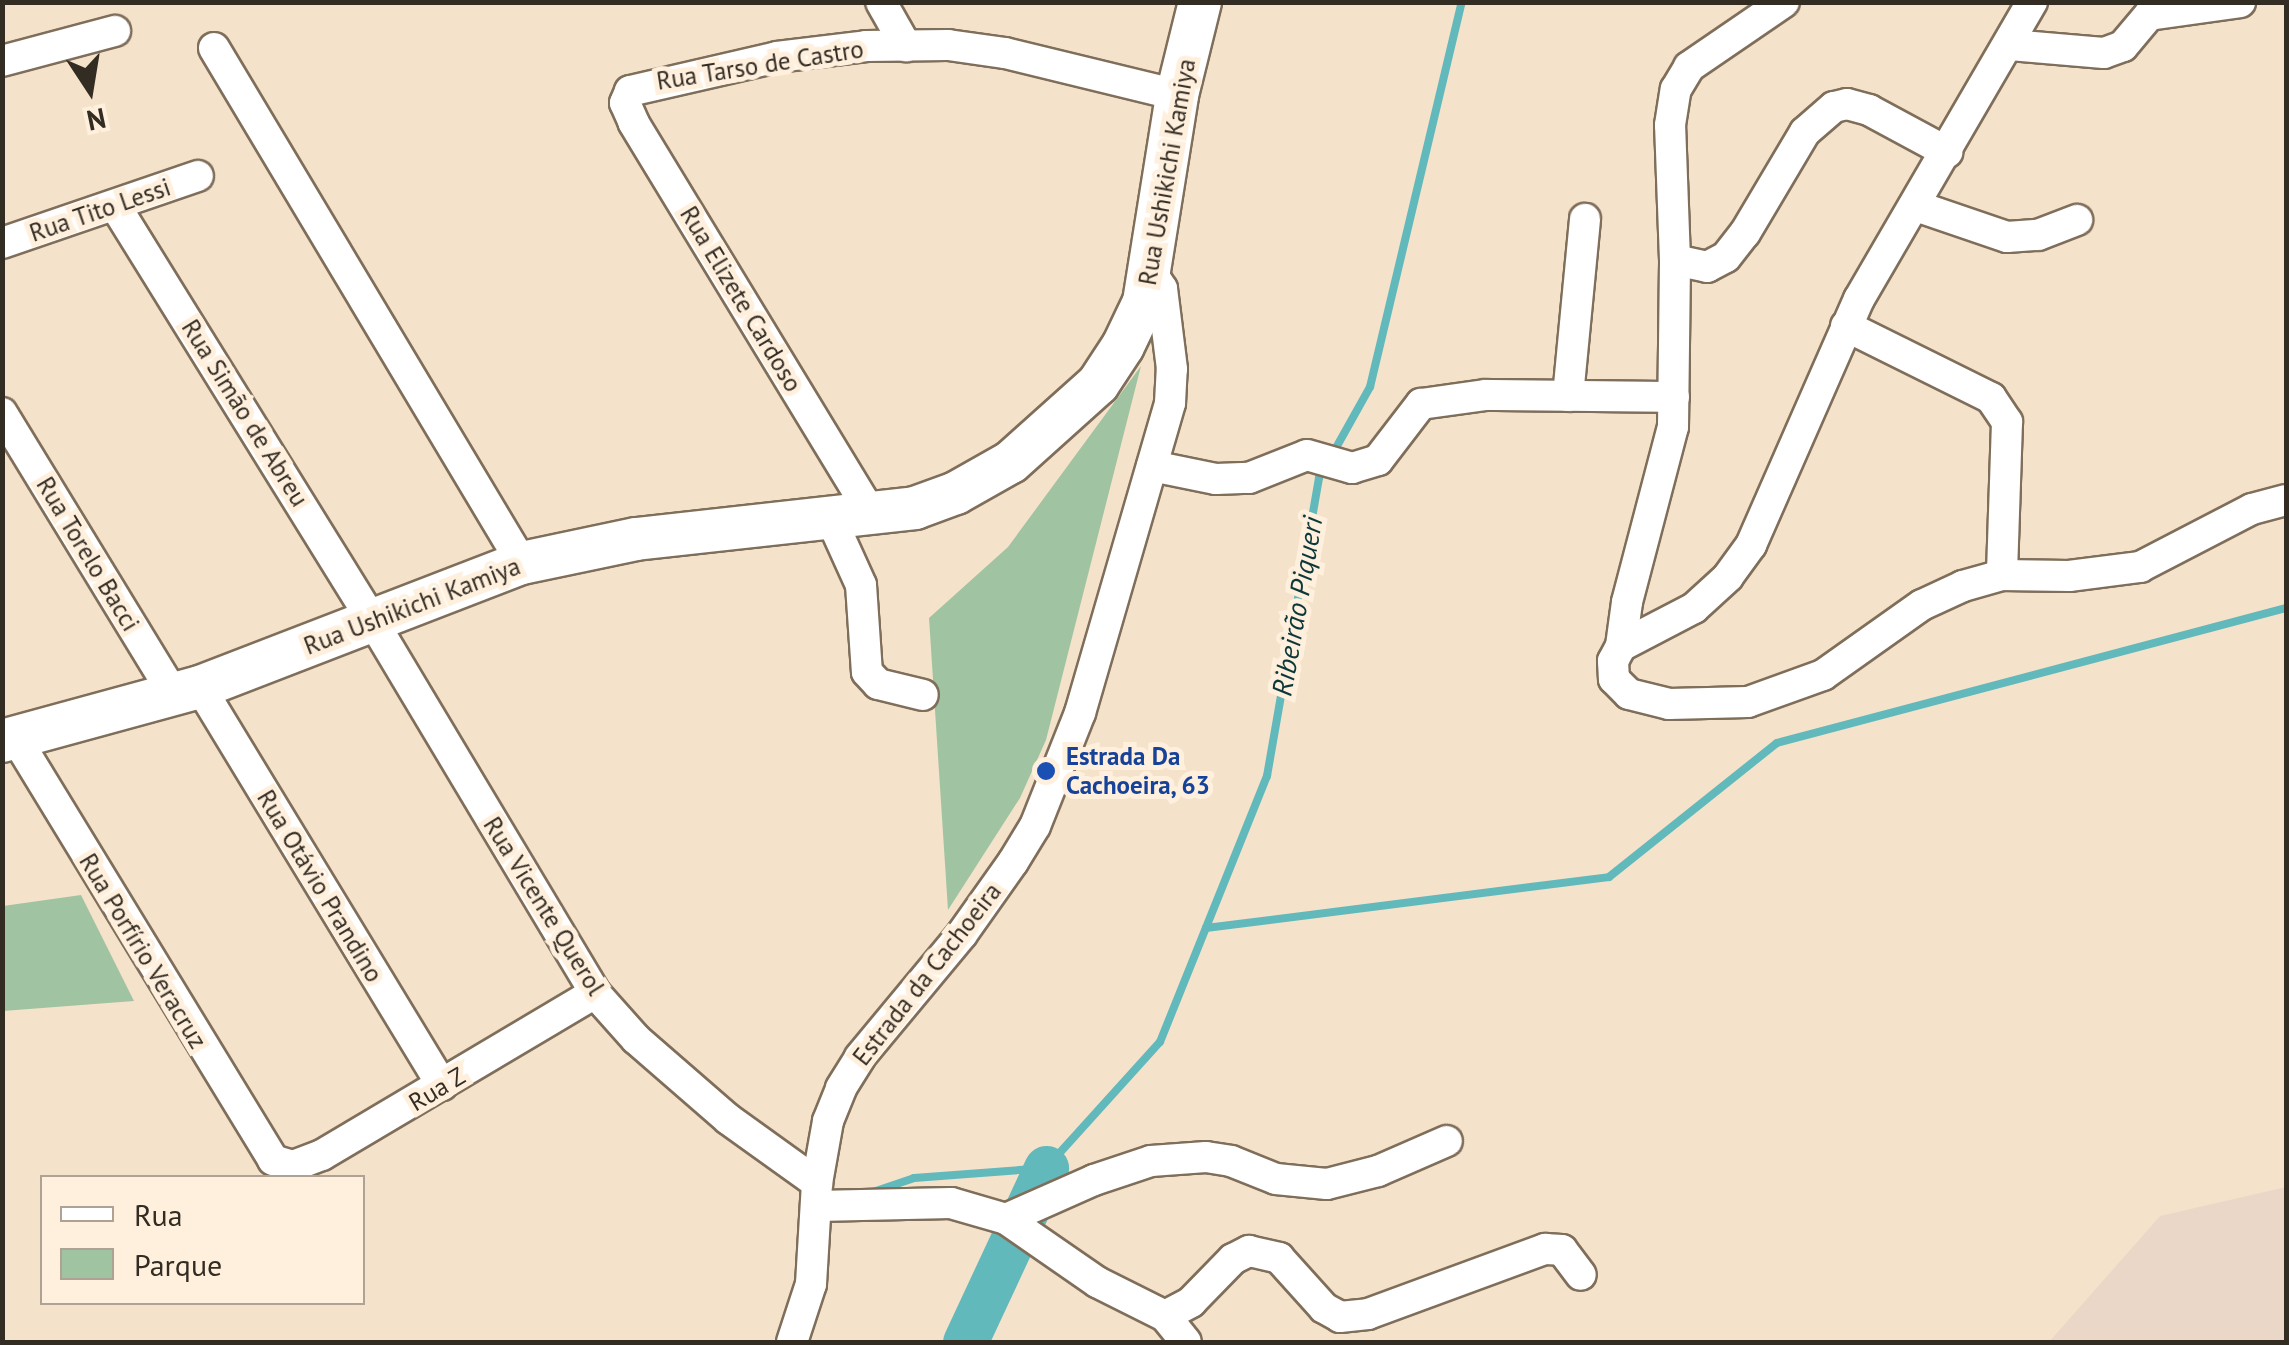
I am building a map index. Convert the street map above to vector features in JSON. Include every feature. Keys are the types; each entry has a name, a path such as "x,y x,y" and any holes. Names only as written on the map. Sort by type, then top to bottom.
{"main road":[{"name":"Rua Ushikichi Kamiya","path":"10,740 187,691 522,563 654,536 762,522 852,518 914,508 956,493 1010,462 1061,421 1098,384 1123,346 1144,302 1177,94 1200,2"}],"street":[{"path":"881,2 906,46"},
{"path":"1784,2 1689,67 1676,89 1670,126 1675,260 1673,427 1664,475 1627,602 1621,646 1612,661 1614,679 1628,694 1670,704 1748,702 1823,675 1922,604 2002,575 2069,576 2140,567 2252,509 2286,500"},
{"path":"1621,646 1694,608 1728,577 1752,545 1846,326 2032,2"},
{"path":"2010,44 2104,53 2123,46 2149,15 2240,2"},
{"path":"2,62 116,30"},
{"name":"Rua Tarso de Castro","path":"639,86 777,57 948,45 1005,53 1177,94"},
{"path":"214,48 522,563"},
{"name":"Rua Elizete Cardoso","path":"639,86 626,97 634,123 852,518"},
{"path":"1675,260 1707,267 1726,257 1806,132 1834,107 1847,104 1869,110 1947,152"},
{"name":"Rua Tito Lessi","path":"2,244 198,176"},
{"path":"1916,206 2007,238 2038,236 2077,220"},
{"name":"Rua Simão de Abreu","path":"116,207 372,620"},
{"path":"1568,396 1585,220"},
{"name":"Estrada da Cachoeira","path":"792,1342 811,1284 817,1195 828,1120 841,1088 860,1057 986,902 1035,826 1080,713 1170,402 1172,369 1162,289 1150,270"},
{"path":"1846,326 1991,398 2007,422 2002,575"},
{"path":"1152,466 1216,478 1249,478 1307,455 1352,468 1378,460 1421,404 1486,395 1674,396"},
{"name":"Rua Torelo Bacci","path":"2,413 187,691"},
{"path":"852,518 867,672 878,684 922,695"},
{"name":"Rua Vicente Querol","path":"372,620 595,993 636,1039 817,1195"},
{"name":"Rua Otávio Prandino","path":"187,691 442,1085"},
{"name":"Rua Porfírio Veracruz","path":"10,740 273,1160"},
{"name":"Rua Z","path":"273,1160 293,1166 322,1155 595,993"},
{"path":"1006,1218 1094,1180 1151,1161 1206,1157 1230,1160 1276,1179 1326,1184 1378,1171 1447,1140"},
{"path":"817,1195 951,1204 1006,1218 1097,1282 1165,1316 1186,1342"},
{"path":"1165,1316 1190,1302 1233,1260 1249,1250 1279,1258 1324,1308 1340,1317 1368,1314 1545,1250 1562,1250 1581,1275"}],"shaded area":[{"path":"2286,1187 2286,1342 2049,1342 2160,1216"}],"green space":[{"path":"1141,366 1046,740 1020,798 948,910 929,618 1008,547"},
{"path":"81,895 134,1001 3,1011 3,906"}],"waterway":[{"name":"Ribeirão Piqueri","path":"1332,455 1370,387 1462,2"},
{"name":"Ribeirão Piqueri","path":"870,1193 914,1178 1046,1168 1160,1042 1267,776 1319,478 1325,467"},
{"path":"1206,928 1609,877 1777,743 2286,608"},
{"name":"Ribeirão Piqueri","path":"965,1342 1046,1168"}],"place":[{"name":"Estrada Da Cachoeira, 63","path":"1046,771"}]}
